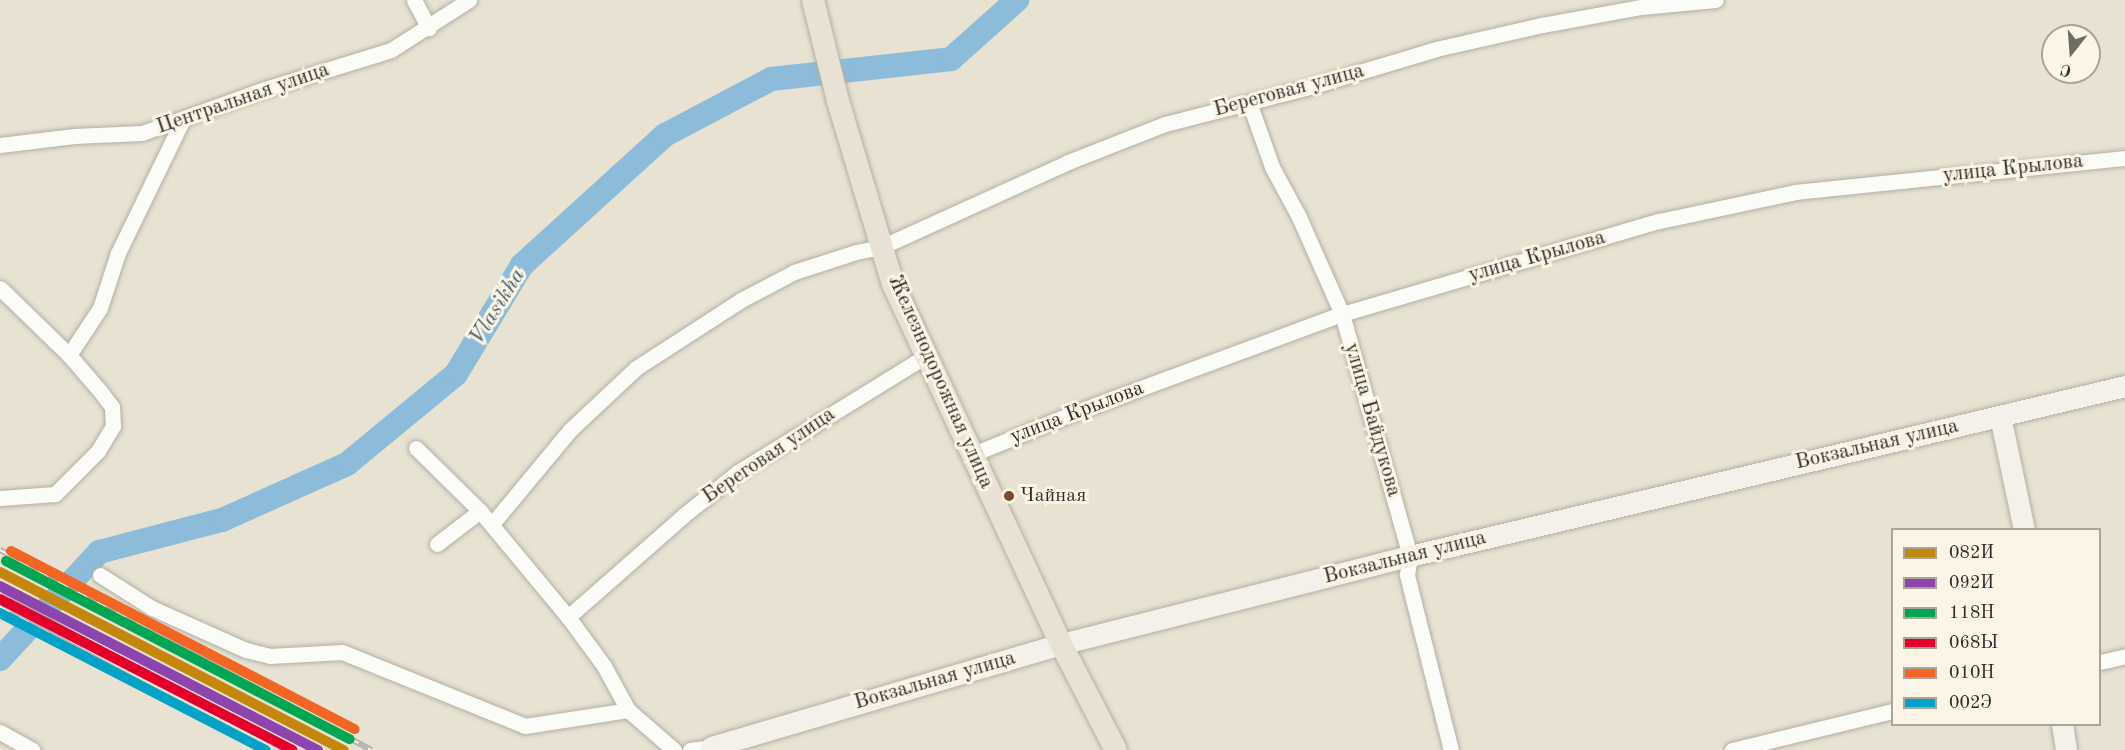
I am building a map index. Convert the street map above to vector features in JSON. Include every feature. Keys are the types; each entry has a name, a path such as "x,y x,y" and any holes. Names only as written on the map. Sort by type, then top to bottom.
{"main road":[{"name":"Железнодорожная улица","path":"815,10 838,101 893,284 1061,644 1116,750"}],"street":[{"path":"414,0 429,28"},
{"name":"Центральная улица","path":"0,145 74,136 142,133 265,89 392,50 469,0"},
{"name":"Береговая улица","path":"492,524 570,430 636,368 741,300 794,272 856,252 882,247 1068,162 1165,124 1436,49 1542,24 1641,7 1716,0"},
{"name":"улица Байдукова","path":"1249,102 1272,167 1299,217 1342,314 1410,556 1407,575 1451,750"},
{"path":"69,355 100,308 118,253 183,119"},
{"name":"улица Крылова","path":"973,454 1071,414 1342,314 1659,221 1795,192 2125,158"},
{"path":"0,288 69,355 112,407 113,426 98,451 55,494 0,498"},
{"name":"Береговая улица","path":"568,617 684,515 738,472 926,356"},
{"name":"Вокзальная улица","path":"690,750 711,747 1061,644 1410,556 2125,386"},
{"path":"2000,416 2024,528"},
{"path":"416,448 492,524 568,617 604,666 628,710 674,750"},
{"path":"437,544 480,511"},
{"path":"100,575 152,608 246,650 270,656 342,652 525,726 628,710"},
{"path":"2101,662 2125,656"},
{"path":"1732,750 1891,711"},
{"path":"2062,726 2066,750"},
{"path":"0,732 32,750"}],"waterway":[{"name":"Vlasikha","path":"0,659 99,552 222,520 347,464 456,374 522,265 665,135 771,79 951,59 1017,0"}],"railway":[{"path":"0,550 372,750"},
{"path":"0,594 286,750"},
{"path":"0,607 263,750"}],"transit line":[{"name":"010Н","path":"11,551 355,729"},
{"name":"118Н","path":"6,561 350,739"},
{"name":"082И","path":"0,572 344,750"},
{"name":"092И","path":"0,586 318,750"},
{"name":"068Ы","path":"0,599 292,750"},
{"name":"002Э","path":"0,613 266,750"}],"place":[{"name":"Чайная","path":"1009,496"}]}
